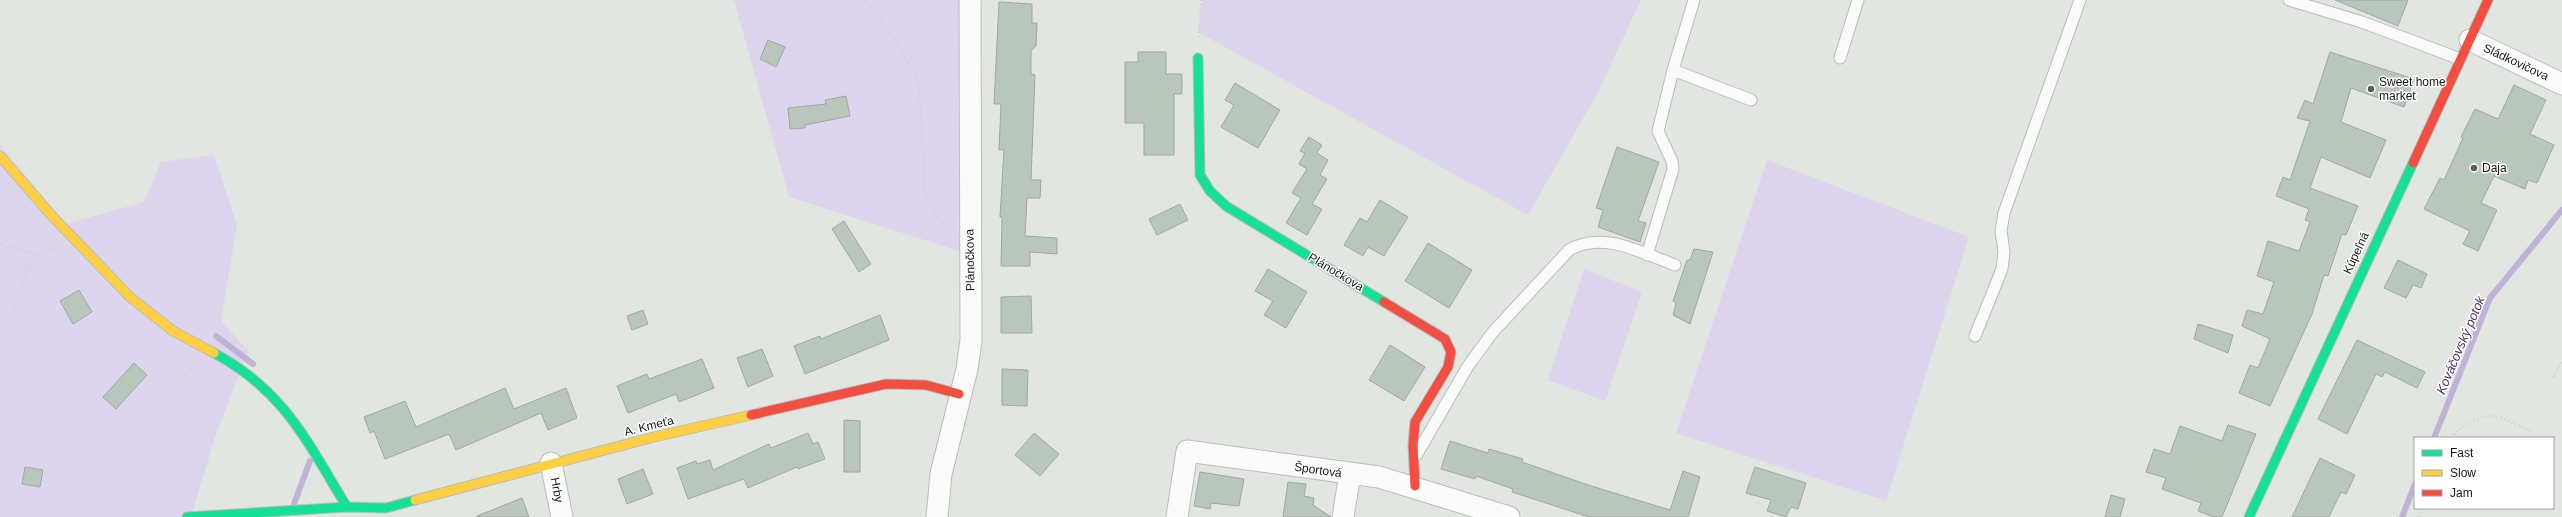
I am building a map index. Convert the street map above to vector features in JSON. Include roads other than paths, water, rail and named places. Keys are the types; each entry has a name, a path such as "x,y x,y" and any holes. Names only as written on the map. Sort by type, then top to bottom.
{"street":[{"name":"Plánočkova","path":"937,517 941,474 971,340 970,0"},
{"name":"Kúpeľná","path":"2249,517 2488,0"},
{"name":"Sládkovičova","path":"2470,40 2562,84"},
{"name":"Plánočkova","path":"1198,58 1200,174 1210,191 1226,206 1445,339 1451,352 1448,367 1415,422 1415,486"},
{"path":"0,156 80,246 131,297 160,322 191,342 247,372 267,389 302,436 347,507"},
{"name":"A. Kmeťa","path":"187,517 347,507 386,508 551,463 799,402 886,384 926,385 959,394"},
{"name":"Športová","path":"1177,517 1188,451 1379,477 1415,486 1509,517"},
{"name":"Hrby","path":"551,463 562,517"},
{"path":"1344,517 1350,474"}],"lane":[{"path":"1647,255 1673,169 1672,160 1658,131 1673,70 1694,0"},
{"path":"1840,58 1858,0"},
{"path":"1975,336 2002,269 2004,252 2001,231 2004,213 2080,0"},
{"path":"2289,0 2362,22 2460,59"},
{"path":"1673,70 1751,100"},
{"path":"1414,460 1468,366 1493,332 1569,250 1581,243 1594,241 1612,243 1675,265"}],"waterway":[{"name":"Kováčovský potok","path":"2434,437 2490,298 2562,210"},
{"path":"216,336 253,364"},
{"path":"294,504 310,461"},
{"name":"Kováčovský potok","path":"2402,517 2414,487"}],"place":[{"name":"Sweet home market","path":"2371,89"},
{"name":"Daja","path":"2474,168"}]}
